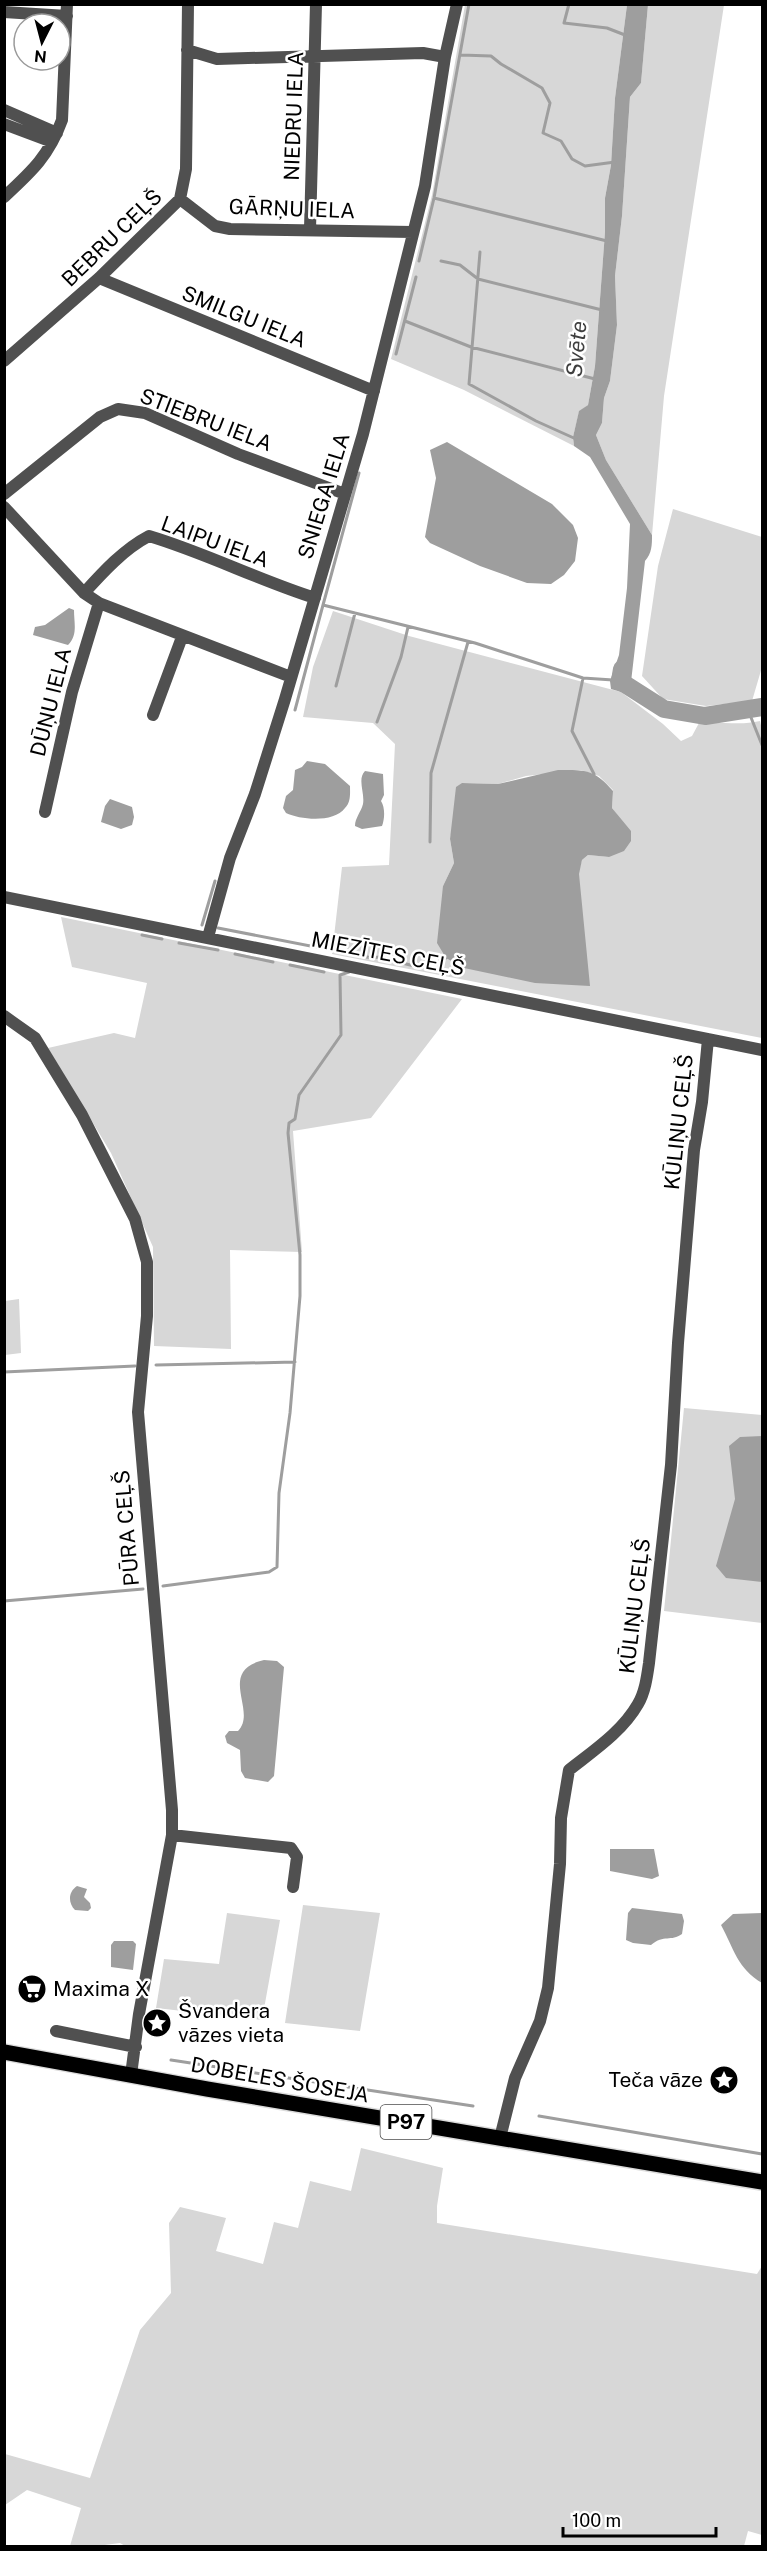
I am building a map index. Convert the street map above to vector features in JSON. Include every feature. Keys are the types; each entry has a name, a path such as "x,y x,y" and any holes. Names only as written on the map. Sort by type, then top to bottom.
{"main road":[{"name":"DOBELES ŠOSEJA","path":"4,2052 762,2182"}],"street":[{"name":"BEBRU CEĻŠ","path":"4,361 99,278 180,199 186,169 188,4"},
{"name":"NIEDRU IELA","path":"310,229 316,4"},
{"name":"SNIEGA IELA","path":"208,937 230,858 255,794 291,677 374,391 434,141 445,57 457,4"},
{"path":"4,12 67,10 62,120 55,137 34,171 4,197"},
{"path":"187,50 218,59 423,53 445,57"},
{"path":"4,110 55,137"},
{"path":"4,124 55,137"},
{"name":"GĀRŅU IELA","path":"180,199 215,226 230,229 413,232"},
{"name":"SMILGU IELA","path":"99,278 374,391"},
{"name":"STIEBRU IELA","path":"4,494 100,417 118,409 145,413 238,454 345,494"},
{"path":"4,507 84,593 99,603 182,637 291,677"},
{"name":"LAIPU IELA","path":"84,593 122,556 149,537 171,543 281,587 315,598"},
{"name":"DŪŅU IELA","path":"45,812 72,692 99,603"},
{"path":"153,715 182,637"},
{"name":"MIEZĪTES CEĻŠ","path":"4,897 762,1050"},
{"name":"PŪRA CEĻŠ","path":"4,1016 35,1038 82,1115 135,1219 147,1262 147,1316 138,1412 172,1810 172,1835 139,2014 131,2075"},
{"name":"KŪLIŅU CEĻŠ","path":"500,2138 515,2078 540,2021 548,1988 560,1864 562,1809 569,1770 616,1731 638,1705 645,1685 671,1465 678,1343 693,1161 708,1039"},
{"path":"172,1835 291,1848 297,1857 293,1887"},
{"path":"56,2031 136,2047"}],"shaded area":[{"path":"465,5 627,5 615,98 611,165 605,198 605,232 595,366 588,405 579,412 573,437 574,446 464,390 391,359 432,195"},
{"path":"627,5 648,5 641,83 630,97 622,216 615,276 617,325 610,381 604,398 602,423 596,435 606,460 652,535 652,546 645,561 631,682 628,689 621,692 611,689 610,681 619,655 627,588 630,524 590,457 574,446 573,437 579,411 588,405 595,366 605,232 605,198 611,165 615,98"},
{"path":"648,5 724,5 664,396 652,535 606,460 596,435 602,423 604,398 610,381 617,325 615,276 622,216 630,97 641,83"},
{"path":"447,442 552,504 573,525 578,538 575,561 564,575 551,584 527,583 480,566 430,543 425,537 436,478 430,450"},
{"path":"673,509 762,537 762,667 752,701 706,706 663,699 642,676 658,566"},
{"path":"69,608 74,610 75,629 68,645 33,635 35,627 45,625"},
{"path":"333,611 409,636 621,692 681,741 692,736 699,723 760,721 762,730 762,1038 332,954 342,867 389,865 395,744 373,723 303,717 313,667","holes":["581,770 599,776 613,790 612,808 618,816 609,857 588,855 582,860 578,874 443,886 454,863 450,839 462,783 498,784 526,776"]},
{"path":"307,761 325,764 350,786 350,798 340,813 317,819 286,813 283,808 286,796 293,790 295,770"},
{"path":"558,770 589,772 600,778 613,791 612,808 631,831 631,841 624,851 609,857 588,855 582,860 579,874 590,986 535,983 464,968 446,958 437,943 443,886 454,863 450,839 456,787 462,783 498,784"},
{"path":"365,771 383,774 384,795 381,801 384,816 382,826 362,829 355,826 363,804 361,782"},
{"path":"110,799 132,807 134,817 132,825 121,829 101,822 105,806"},
{"path":"61,917 462,999 371,1118 293,1131 302,1252 230,1250 231,1349 154,1346 153,1247 111,1153 48,1048 114,1033 135,1038 147,983 72,967"},
{"path":"19,1299 21,1353 5,1355 5,1301"},
{"path":"684,1408 762,1415 762,1623 664,1611"},
{"path":"762,1436 762,1582 726,1578 716,1566 735,1499 729,1446 740,1437"},
{"path":"264,1660 277,1661 284,1667 274,1776 268,1782 245,1778 241,1771 240,1750 227,1743 225,1736 229,1731 238,1731 243,1723 240,1682 243,1673 250,1665"},
{"path":"610,1849 654,1849 659,1876 652,1879 610,1871"},
{"path":"77,1886 87,1889 84,1897 90,1903 91,1908 88,1911 75,1910 71,1904 71,1894"},
{"path":"303,1905 380,1913 360,2031 285,2023"},
{"path":"632,1908 682,1914 684,1921 682,1934 651,1945 626,1940 628,1913"},
{"path":"227,1913 280,1920 262,2020 156,2008 164,1959 219,1964"},
{"path":"762,1913 762,1983 741,1964 721,1925 733,1914"},
{"path":"114,1941 133,1941 136,1944 133,1970 111,1967 111,1945"},
{"path":"361,2148 443,2168 437,2206 437,2223 757,2274 762,2266 762,2535 748,2531 744,2546 125,2546 120,2543 70,2546 81,2508 27,2490 5,2505 5,2454 90,2478 140,2330 171,2293 169,2223 180,2207 226,2218 216,2251 263,2264 274,2222 298,2228 310,2181 351,2191"}],"waterway":[{"path":"419,261 434,198 469,4"},
{"path":"569,4 564,23 607,28 625,35"},
{"path":"461,55 491,56 542,88 550,103 543,133 561,141 572,159 585,166 615,162"},
{"path":"434,198 607,241"},
{"path":"480,252 469,384 536,421 576,439"},
{"path":"441,261 460,265 478,279 602,310"},
{"path":"396,354 416,277"},
{"name":"Svēte","path":"405,321 471,347 595,379"},
{"path":"359,473 323,605 475,643 583,678 613,680"},
{"path":"295,710 323,605"},
{"path":"336,686 355,613"},
{"path":"377,722 401,657 408,627"},
{"path":"430,842 431,773 468,642"},
{"path":"622,669 620,681 664,709 705,716 762,707"},
{"path":"583,678 572,731 594,774"},
{"path":"748,710 762,745"},
{"path":"202,925 215,881"},
{"path":"218,928 372,958 379,957 414,966 446,958"},
{"path":"142,935 162,939"},
{"path":"179,943 218,950"},
{"path":"235,954 273,962"},
{"path":"290,965 324,972"},
{"path":"163,1586 269,1572 277,1567 279,1493 290,1413 300,1296 300,1255 288,1133 289,1123 295,1119 299,1095 341,1035 340,975 349,972"},
{"path":"156,1365 295,1362"},
{"path":"4,1372 135,1366"},
{"path":"4,1601 143,1589"},
{"path":"171,2060 473,2106"},
{"path":"539,2116 762,2154"}],"place":[{"name":"Maxima X","path":"32,1989"},
{"name":"Švandera vāzes vieta","path":"157,2023"},
{"name":"Teča vāze","path":"724,2080"}]}
